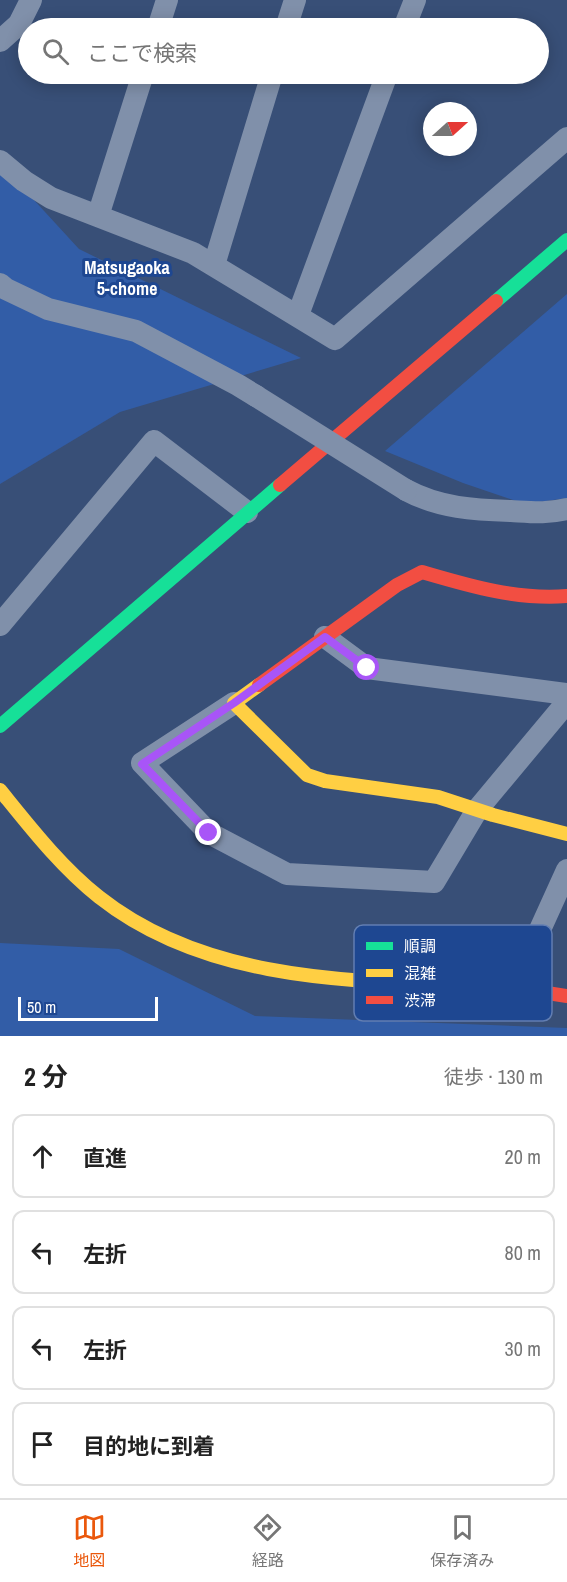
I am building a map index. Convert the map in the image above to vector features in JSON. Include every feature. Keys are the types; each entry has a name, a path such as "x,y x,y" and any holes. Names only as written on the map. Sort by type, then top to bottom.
{"street":[{"path":"22,18 31,0"},
{"path":"161,18 167,0"},
{"path":"289,18 295,0"},
{"path":"408,18 415,0"},
{"path":"0,41 18,25"},
{"path":"98,216 140,84"},
{"path":"214,265 269,84"},
{"path":"298,315 383,84"},
{"path":"0,160 24,181 51,198 193,253 334,339 567,138"},
{"path":"0,726 567,240"},
{"path":"0,284 48,309 136,331 238,385 420,498 464,509 551,513 567,510"},
{"path":"0,625 154,441 247,512"},
{"path":"567,596 554,598 501,594 422,572 397,585 234,703 142,764 209,833 287,874 435,882 477,810 567,702"},
{"path":"325,637 367,668 567,694"},
{"path":"234,703 308,775 325,781 438,797 567,834"},
{"path":"0,790 62,864 100,898 141,927 191,951 276,972 354,978"},
{"path":"542,925 567,870"},
{"path":"552,993 567,996"}],"shaded area":[{"path":"0,163 79,249 301,358 120,412 0,484"},
{"path":"567,294 567,498 525,504 463,483 385,451"},
{"path":"0,943 119,949 255,1016 567,1028 567,1036 0,1036"}],"traffic: fast":[{"path":"496,301 567,240"},
{"path":"0,726 280,485"}],"traffic: slow":[{"path":"259,685 234,703 307,775 325,781 438,797 493,815 567,834"},
{"path":"0,790 46,846 72,873 99,897 138,923 180,944 223,959 268,969 354,980"}],"traffic: jam":[{"path":"280,485 496,301"},
{"path":"259,685 397,585 422,572 511,594 567,596"},
{"path":"552,994 567,996"}],"district":[{"name":"Matsugaoka 5-chome","path":"127,277"}],"route":[{"path":"209,833 142,764 234,703 325,637 367,668"}]}
